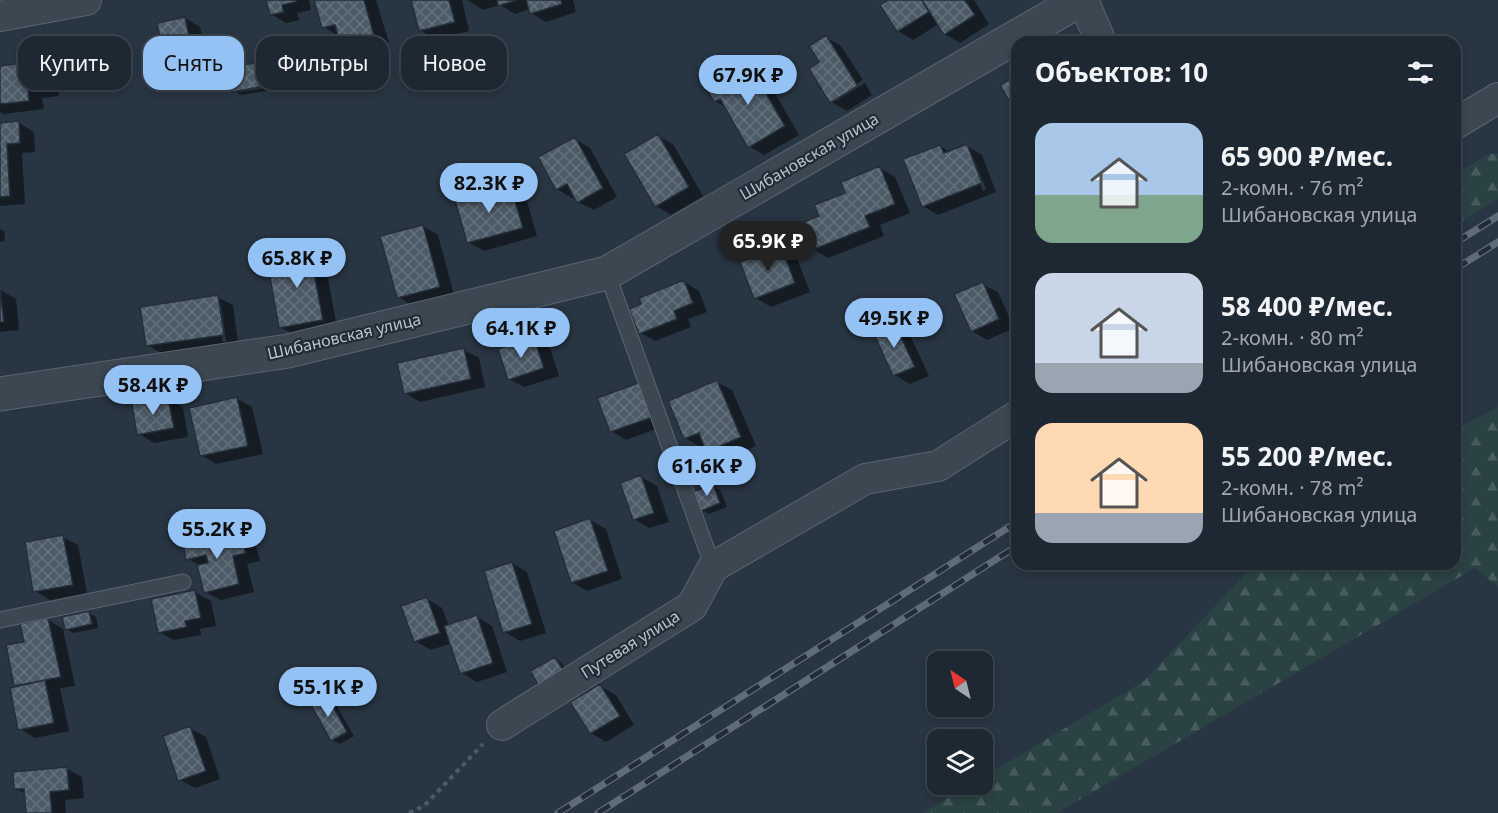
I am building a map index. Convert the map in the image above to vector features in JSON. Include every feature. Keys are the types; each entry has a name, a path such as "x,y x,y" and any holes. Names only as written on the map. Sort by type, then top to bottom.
{"street":[{"path":"0,16 86,0"},
{"path":"1081,0 1098,36"},
{"name":"Шибановская улица","path":"1018,36 1081,0"},
{"name":"Шибановская улица","path":"0,394 288,351 607,273 1011,40"},
{"path":"1461,120 1498,98"},
{"path":"713,567 865,479 938,466 1011,420"},
{"name":"Путевая улица","path":"502,724 692,606 713,567"}],"lane":[{"path":"607,273 713,567"},
{"path":"0,620 183,582"}],"path":[{"path":"409,813 424,806 502,724"}],"green space":[{"path":"1489,154 1498,154 1498,199 1461,222 1461,170"},
{"path":"1498,407 1498,587 1475,568 1057,813 922,813 953,795 993,795 993,771 1144,681 1249,570 1461,570 1461,426"}],"building":[{"path":"266,0 296,0 296,2 282,5 284,12 270,15"},
{"path":"314,0 364,0 374,35 338,36 335,25 322,28"},
{"path":"411,0 449,0 455,22 419,31"},
{"path":"497,0 518,0 498,6"},
{"path":"526,0 561,0 562,4 530,14"},
{"path":"888,0 922,0 929,12 897,32 880,5"},
{"path":"922,0 965,0 975,15 944,35"},
{"path":"185,17 189,36 160,36 157,23"},
{"path":"826,35 858,86 830,103 809,69 819,62 809,46"},
{"path":"256,63 256,88 244,90 244,65"},
{"path":"18,64 18,90 28,90 29,101 0,104 0,66"},
{"path":"750,66 785,126 748,148 720,99 714,102 707,90"},
{"path":"1011,79 1011,104 1000,85"},
{"path":"19,121 20,143 7,144 10,196 0,197 0,123"},
{"path":"658,134 689,187 655,207 624,154"},
{"path":"575,137 603,188 577,203 567,184 556,190 538,157"},
{"path":"967,144 982,183 922,207 903,159 940,145 944,153"},
{"path":"880,166 895,204 865,216 870,227 812,250 801,223 819,216 814,205 845,193 841,182"},
{"path":"510,184 523,228 467,243 455,200"},
{"path":"423,225 440,287 397,298 380,236"},
{"path":"308,241 323,320 279,328 269,272 292,268 288,245"},
{"path":"781,246 795,283 754,299 740,262"},
{"path":"684,280 693,303 674,311 677,319 639,334 629,309 641,304 639,298"},
{"path":"983,282 999,319 971,332 954,294"},
{"path":"0,289 4,322 0,322"},
{"path":"218,295 224,335 146,346 140,307"},
{"path":"894,322 915,367 893,376 873,332"},
{"path":"534,338 544,368 508,380 498,349"},
{"path":"464,348 471,379 404,394 397,363"},
{"path":"717,380 741,437 706,452 699,433 684,439 668,401"},
{"path":"641,382 653,417 610,432 597,398"},
{"path":"237,397 248,446 200,456 189,408"},
{"path":"168,398 174,428 137,435 132,404"},
{"path":"641,475 654,513 633,520 620,483"},
{"path":"713,484 720,503 701,511 693,492"},
{"path":"590,518 608,571 571,583 554,531"},
{"path":"240,531 246,553 233,556 239,584 204,593 197,565 208,563 206,555 186,560 183,545"},
{"path":"63,535 73,585 33,592 25,542"},
{"path":"512,562 532,624 503,633 484,571"},
{"path":"195,590 201,618 185,621 187,627 158,633 151,599"},
{"path":"427,597 440,633 414,642 401,606"},
{"path":"89,611 92,624 65,630 62,617"},
{"path":"477,615 493,663 460,674 444,626"},
{"path":"48,618 61,677 14,686 6,645 24,642 20,624"},
{"path":"555,657 567,677 543,692 530,671"},
{"path":"45,680 54,723 18,730 10,688"},
{"path":"600,684 620,716 590,734 570,702"},
{"path":"326,694 347,732 331,741 310,703"},
{"path":"190,726 206,771 178,781 163,736"},
{"path":"67,767 69,790 50,792 52,813 26,813 24,789 14,789 13,772"}],"railway":[{"path":"1461,239 1498,216"},
{"path":"1461,265 1498,242"},
{"path":"558,813 1011,526"},
{"path":"598,813 1011,550"}]}
